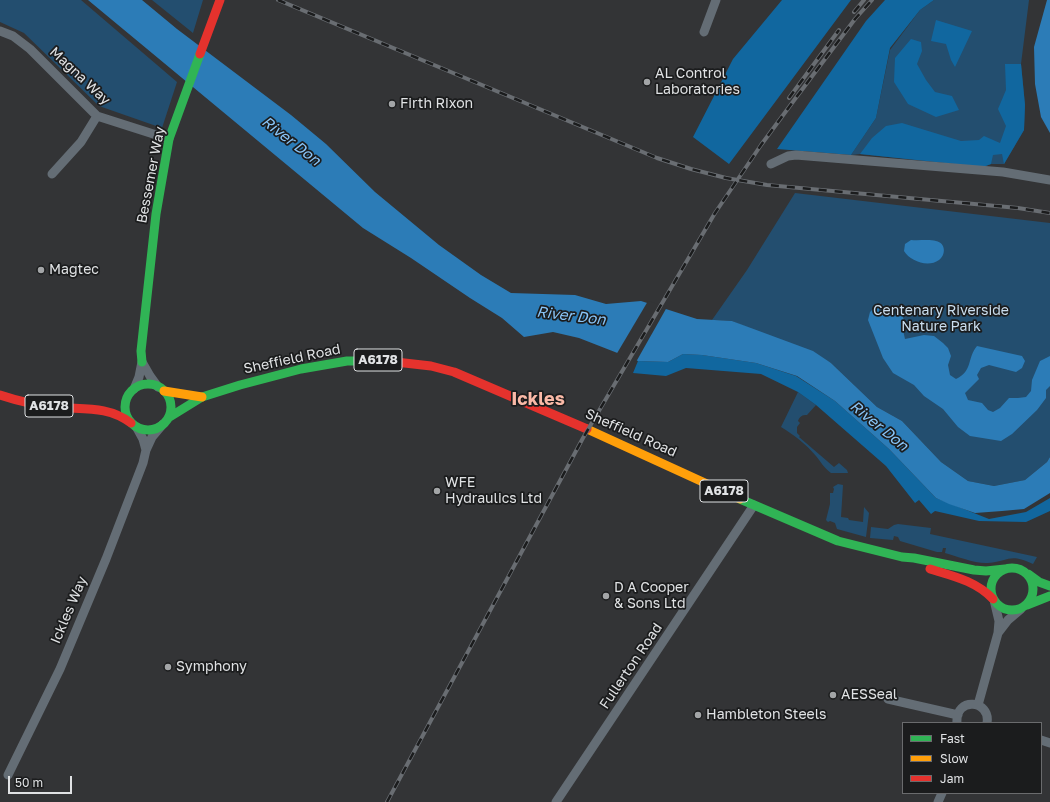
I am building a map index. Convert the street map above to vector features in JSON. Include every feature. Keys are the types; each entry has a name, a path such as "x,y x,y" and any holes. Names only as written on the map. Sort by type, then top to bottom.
{"main road":[{"name":"Bessemer Way","path":"142,362 141,351 156,214 169,139 220,0"},
{"name":"Sheffield Road","path":"166,421 202,397 301,369 347,361 374,360 431,366 468,378 550,412 754,505 838,541 902,557 974,570 986,571 1005,569"},
{"path":"147,384 161,389 168,397 170,403 170,411 166,421 152,430 146,430 135,426 128,419 125,410 126,400 132,390 147,384"},
{"name":"Sheffield Road","path":"161,389 202,397"},
{"name":"A6178","path":"100,409 116,401 132,390"},
{"name":"A6178","path":"0,395 34,404 56,407 100,409 118,414 126,418 135,426"},
{"name":"Sheffield Road","path":"902,557 913,564 980,586 987,591 993,599"},
{"name":"A6178","path":"1005,569 1017,568 1024,571 1039,582 1050,586"},
{"path":"993,599 991,592 992,582 996,576 1005,569"},
{"path":"1024,571 1030,576 1034,587 1034,594 1024,607"},
{"name":"A6178","path":"993,599 1000,607 1007,610 1017,610 1050,596"}],"street":[{"path":"704,32 716,0"},
{"name":"Magna Way","path":"0,30 13,36 30,49 97,116 169,139"},
{"path":"52,174 82,142 97,116"},
{"path":"771,164 788,156 796,155 1003,172 1050,180"},
{"path":"142,362 150,376 161,389"},
{"name":"Bessemer Way","path":"132,390 139,377 142,362"},
{"name":"Ickles Way","path":"8,775 60,668 106,559 152,436 166,421"},
{"path":"135,426 143,439 146,450"},
{"name":"Fullerton Road","path":"556,802 754,505"},
{"path":"978,705 998,633 999,621 993,599"},
{"path":"998,633 1008,620 1024,607"},
{"path":"888,699 958,719 962,708 965,705 978,705 985,711 987,722"}],"green space":[{"path":"0,0 81,0 177,82 162,128 99,106 24,33 0,22"},
{"path":"152,0 203,0 193,33"},
{"path":"934,0 1029,0 1021,64 1025,105 1024,130 1004,164 991,164 983,167 860,154 851,155 876,118 890,50 920,10"},
{"name":"Centenary Riverside Nature Park","path":"795,193 1050,223 1050,457 1047,462 1025,480 994,486 968,481 941,462 902,421 877,407 831,363 732,321 712,320 747,270"},
{"path":"798,392 816,405 807,415 801,416 799,419 798,421 800,423 797,427 797,433 800,436 799,437 834,467 839,463 847,470 848,473 831,473 804,444 781,427"},
{"path":"838,484 843,485 841,517 863,522 864,507 869,513 866,537 837,529 835,523 830,521 828,522 826,520 830,504 830,493 833,493 833,487"},
{"path":"898,524 931,528 930,534 1037,557 1033,564 1014,558 983,563 945,553 946,548 943,548 942,552 937,552 900,541 898,537 894,536 893,540 870,538 871,527 888,529"}],"shaded area":[{"path":"782,0 851,0 729,164 693,137 733,59"},
{"path":"885,0 934,0 920,10 890,48 876,118 851,155 777,149 866,21"},
{"path":"936,20 972,31 955,67 946,44 931,41"},
{"path":"911,39 921,42 922,51 917,64 926,80 935,92 952,96 959,110 936,117 908,104 894,82 895,58"},
{"path":"1005,64 1021,64 1025,105 1024,130 1004,164 1002,154 993,155 991,164 983,167 860,154 872,138 886,126 902,123 961,141 979,140 984,136 1000,143 1006,126 998,109 1006,90"},
{"path":"683,354 702,355 756,363 796,376 835,401 889,449 936,498 989,519 1026,512 1050,498 1050,511 1026,522 979,521 935,511 931,514 919,500 915,503 886,466 816,405 798,392 761,374 686,368 666,376 633,373 638,361 668,362"}],"water":[{"name":"River Don","path":"88,0 142,0 177,29 291,115 326,144 375,192 439,245 481,275 511,293 575,295 606,304 641,301 697,319 732,321 813,351 831,363 877,407 902,421 941,462 968,481 994,486 1025,480 1047,462 1050,457 1050,493 1024,509 975,513 949,504 936,498 889,449 835,401 797,376 756,363 702,355 683,354 668,362 638,361 579,338 553,332 524,337 502,318 363,228"},
{"path":"1047,0 1050,0 1050,133 1041,117 1035,84 1034,47"},
{"path":"911,240 930,240 939,242 942,244 944,249 943,255 939,260 930,263 920,262 910,258 904,251 905,244"},
{"path":"877,305 885,306 895,314 902,315 904,320 902,326 905,339 924,335 934,336 943,343 948,348 951,356 948,365 950,375 956,379 965,372 977,346 1022,356 1025,361 1022,368 1016,372 989,365 981,368 977,375 979,379 965,393 968,400 982,403 988,410 993,412 1000,408 1009,398 1026,397 1031,391 1032,380 1040,361 1050,356 1050,386 1046,390 1046,398 1037,410 1012,434 1001,441 970,436 958,427 943,409 924,396 914,385 893,373 883,358 868,320 870,312"}],"pier":[{"path":"648,301 667,307 636,362 616,355"}],"railway":[{"path":"278,0 657,158 691,169 726,178 767,185 1018,208 1050,213"},
{"path":"854,12 864,0"},
{"path":"387,802 583,438 715,213 761,145 855,19 872,0"},
{"path":"789,98 839,30"}],"traffic: fast":[{"path":"142,362 141,351 156,214 169,139 200,54"},
{"path":"168,418 202,397 240,385 301,369 347,361 387,361"},
{"path":"148,384 161,388 167,394 171,407 167,420 161,426 148,430 135,426 129,420 125,407 129,394 135,388 148,384"},
{"path":"740,499 838,541 902,557 974,570 986,571 1005,569"},
{"path":"1008,568 1016,568 1024,571 1030,577 1033,589 1030,601 1024,607 1016,610 1008,610 1000,607 994,601 991,593 991,585 994,577 1000,571 1008,568"},
{"path":"1028,574 1039,582 1050,586"},
{"path":"1027,605 1050,596"}],"traffic: slow":[{"path":"164,391 202,397"},
{"path":"587,429 740,499"}],"traffic: jam":[{"path":"200,54 220,0"},
{"path":"387,361 431,366 454,372 587,429"},
{"path":"0,395 40,405 94,409 113,413 131,423"},
{"path":"930,569 972,583 993,599"}],"place":[{"name":"AL Control Laboratories","path":"647,82"},
{"name":"Firth Rixon","path":"392,104"},
{"name":"Magtec","path":"41,270"},
{"name":"WFE Hydraulics Ltd","path":"437,491"},
{"name":"D A Cooper & Sons Ltd","path":"606,596"},
{"name":"Symphony","path":"168,667"},
{"name":"AESSeal","path":"833,695"},
{"name":"Hambleton Steels","path":"698,715"}],"district":[{"name":"Ickles","path":"538,399"}]}
